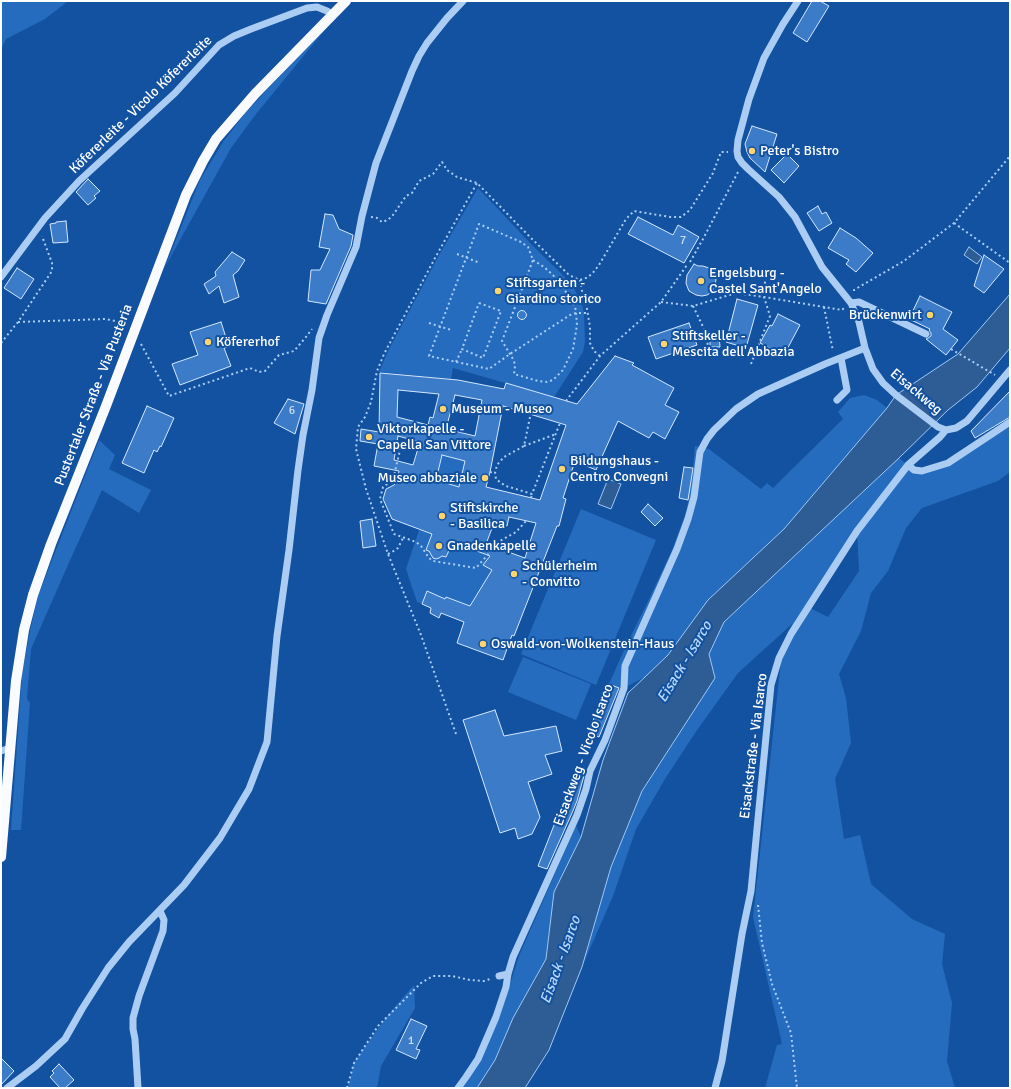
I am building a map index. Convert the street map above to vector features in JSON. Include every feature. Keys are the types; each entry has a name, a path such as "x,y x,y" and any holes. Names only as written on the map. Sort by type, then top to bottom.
{"main road":[{"name":"Pustertaler Straße - Via Pusteria","path":"1,857 6,750 24,630 33,595 51,544 106,406 186,195 216,139 254,94 346,1"}],"street":[{"path":"7,1088 36,1066 65,1039 108,968 129,942 184,885 220,838 249,789 266,742 277,636 298,470 312,390 319,338 332,302 356,247 362,216 376,163 414,66 427,43 463,1"},
{"path":"742,163 738,157 738,140 749,99 764,58 798,1"},
{"name":"Köfererleite - Vicolo Köfererleite","path":"1,277 45,218 79,181 175,93 219,45 234,36 307,8 317,7 333,15"},
{"name":"Eisackweg","path":"742,163 779,197 795,217 822,267 850,302 860,322 865,348 872,369 883,383 896,395 938,427 946,430"},
{"path":"850,302 859,302 926,334"},
{"name":"Eisackweg - Vicolo Isarco","path":"458,1088 478,1059 496,1017 506,987 513,957 577,815 586,789 590,771 605,740 624,688 625,666 677,549 688,519 694,497 700,452 707,439 714,430 736,409 758,394 865,348"},
{"path":"837,400 847,390 841,358"},
{"name":"Eisackstraße - Via Isarco","path":"715,1088 722,1061 742,934 752,891 771,685 779,658 807,607 857,531 908,465 946,430 956,428 967,421 1010,370"},
{"path":"908,465 914,470 922,471 948,463 1010,422"},
{"path":"138,1088 133,1018 139,996 163,931 164,920 160,911"},
{"path":"499,976 508,974"}],"path":[{"path":"362,216 372,217 382,222 388,220 406,196 412,193 419,181 433,174 442,162 447,170 457,177 477,183 568,274 580,280 592,274 599,265 626,219 634,211 670,218 681,217 690,210 706,185 713,173 720,152 737,151"},
{"path":"661,302 693,306 736,294 764,296 842,310 850,302 854,290 904,261 954,223 1010,156"},
{"path":"690,262 742,163"},
{"path":"456,734 421,635 388,554 357,458 356,449 358,427 371,402 377,371 384,354 477,183"},
{"path":"954,223 1010,263"},
{"path":"533,260 502,341 510,354 514,361 514,374 538,381 547,382 553,380 563,370 573,349 577,325 576,313 575,306 553,275 533,260 528,247 521,242 479,224 429,356 489,370 510,354 570,315 576,313 588,313"},
{"path":"1,343 18,322 52,271 52,263 43,236 36,230"},
{"path":"457,254 480,263"},
{"path":"566,401 600,356 661,302 687,265"},
{"path":"580,280 583,296"},
{"path":"751,364 770,316 764,296 765,281"},
{"path":"456,362 479,303 501,312 484,358 462,349"},
{"path":"586,303 590,327 590,343 594,351 600,356"},
{"path":"693,306 707,335 708,351"},
{"path":"18,322 106,319 115,321 134,331 169,396 250,368 259,372 265,371 279,355 294,351 313,327"},
{"path":"429,323 451,330"},
{"path":"951,349 995,375"},
{"path":"524,446 530,417"},
{"path":"531,498 560,423"},
{"path":"532,494 506,486 496,479 495,473 497,465 504,457 524,446 556,434"},
{"path":"414,448 401,446 393,480 383,487 380,499 394,534 416,542 433,561 442,564 476,568 500,541 516,532 526,520"},
{"path":"490,472 495,473"},
{"path":"388,554 398,548 403,538"},
{"path":"752,891 758,899 762,943 772,984 791,1033 797,1088"},
{"path":"347,1088 354,1063 378,1026 421,983 433,976 452,976 484,981 499,976"}],"shaded area":[{"path":"1,1 68,1 45,19 6,39 1,49"},
{"path":"333,20 256,114 231,148 165,267 200,180 223,142 247,111"},
{"name":"Stiftsgarten - Giardino storico","path":"478,188 532,245 572,284 582,305 584,313 585,342 583,352 554,397 453,368 451,379 379,372 388,351 438,257"},
{"path":"864,395 877,400 887,408 784,529 708,600 668,655 645,677 624,688 619,688 609,684 673,548 687,509 695,446 709,449 761,489 767,483 773,488 843,419 838,412 850,398"},
{"path":"1010,422 1010,472 998,481 922,508 906,528 888,571 871,593 861,631 839,674 846,698 851,743 835,779 844,839 860,835 871,884 912,919 945,934 942,964 952,1003 947,1061 955,1088 765,1088 777,1045 782,1044 753,917 781,661 792,624 738,673 695,733 665,779 636,829 613,896 582,967 611,867 642,791 715,678 709,654 724,622 899,458 914,470 948,463","holes":["857,531 859,571 828,617 808,607"]},
{"path":"99,440 115,455 109,469 151,490 139,513 102,490 31,649 27,699 30,703 21,830 11,830 22,674 30,631 38,596"},
{"path":"442,455 465,461 459,487 436,480"},
{"path":"581,509 656,540 596,685 521,654"},
{"path":"419,530 432,534 426,549 430,551 433,558 436,559 442,556 446,557 453,542 481,552 489,557 484,565 492,570 470,606 447,597 445,599 427,591 422,604 417,602 406,569"},
{"path":"523,657 591,684 576,720 508,692"},
{"path":"576,825 581,837 554,892 546,959 513,1018 495,1060 477,1088 462,1088 481,1060 500,1016 519,956"},
{"path":"414,985 415,1008 381,1066 377,1088 348,1088 354,1062 388,1015"}],"water":[{"path":"969,247 982,257 977,264 964,255"},
{"name":"Eisack - Isarco","path":"1010,294 1010,348 977,387 948,410 724,622 709,654 715,678 642,791 611,867 582,967 549,1050 525,1088 477,1088 495,1060 513,1018 546,959 554,892 581,837 603,760 628,693 668,655 708,600 784,529 887,408 896,395 958,354"},
{"path":"608,479 621,484 611,509 598,504"}],"building":[{"path":"812,1 820,1 829,6 807,42 793,33"},
{"path":"752,126 777,134 765,172 750,158 747,152 745,144"},
{"path":"787,154 799,166 784,183 771,170"},
{"path":"88,179 100,191 94,196 96,198 88,205 76,192"},
{"path":"818,206 822,214 826,212 832,223 819,231 807,213"},
{"path":"325,214 333,215 339,229 353,235 351,246 326,304 308,301 311,270 320,270 330,249 319,247"},
{"path":"638,217 673,235 678,225 699,237 684,263 628,234"},
{"path":"66,221 68,242 53,243 50,224"},
{"path":"840,228 856,238 873,253 856,272 846,264 849,260 828,248"},
{"path":"232,252 245,260 238,271 233,275 239,297 224,303 219,286 209,294 204,284 216,276 215,272"},
{"path":"984,255 1004,269 984,293 974,286"},
{"name":"Engelsburg - Castel Sant'Angelo","path":"694,264 709,268 714,274 716,279 715,287 712,292 707,295 696,295 689,291 686,283 687,275"},
{"path":"17,268 34,279 21,299 4,288"},
{"name":"Brückenwirt","path":"920,296 952,312 943,329 958,340 946,355 926,339 931,336 930,329 909,319"},
{"path":"737,299 758,305 746,348 726,342"},
{"path":"522,310 527,315 522,320 517,315"},
{"path":"778,314 800,325 784,355 760,343 770,325 772,326"},
{"path":"221,322 229,347 224,348 231,366 180,385 172,364 198,355 190,332"},
{"path":"689,323 697,345 656,359 648,337"},
{"path":"719,335 720,347 710,347 710,336"},
{"path":"615,356 634,363 632,365 674,388 665,405 679,412 665,439 653,432 649,438 618,421 596,470 575,461 563,498 566,499 559,526 557,526 514,636 512,635 503,660 457,643 464,622 441,613 439,618 430,613 431,608 422,604 427,591 445,599 446,597 470,606 492,570 483,565 490,556 453,542 446,557 442,556 436,559 433,558 429,551 426,550 432,534 392,519 383,499 386,489 394,485 397,481 399,471 374,466 378,444 360,441 361,429 379,432 380,373 458,380 504,389 506,383 577,404","holes":["398,390 439,394 433,418 430,417 428,425 397,417","455,395 482,400 475,436 446,429","503,406 566,425 540,500 486,487","398,436 420,442 413,465 394,460","442,455 465,461 459,487 436,480","509,517 536,523 525,558 486,544 494,523 507,526"]},
{"path":"1010,391 1010,417 975,438 971,431"},
{"path":"288,399 304,404 295,434 274,423"},
{"path":"147,406 174,418 161,447 160,446 157,452 154,450 144,473 122,463"},
{"path":"684,467 693,468 688,500 679,498"},
{"path":"648,504 663,518 655,526 641,512"},
{"path":"372,519 376,546 363,548 360,521"},
{"path":"609,684 619,688 599,737 588,732"},
{"path":"495,710 504,736 556,726 562,751 545,755 552,774 528,782 540,817 532,834 518,839 515,828 500,833 463,720"},
{"path":"576,769 585,772 577,801 547,869 538,866"},
{"path":"411,1019 427,1026 416,1049 420,1050 416,1059 396,1050"},
{"path":"1,1058 14,1071 1,1085"},
{"path":"59,1064 74,1080 65,1088 60,1088 50,1077 54,1073 52,1071"}],"place":[{"name":"Peter's Bistro","path":"752,151"},
{"name":"Engelsburg - Castel Sant'Angelo","path":"701,281"},
{"name":"Stiftsgarten - Giardino storico","path":"498,291"},
{"name":"Brückenwirt","path":"930,315"},
{"name":"Köfererhof","path":"208,342"},
{"name":"Stiftskeller - Mescita dell'Abbazia","path":"664,344"},
{"name":"Museum - Museo","path":"443,409"},
{"name":"Viktorkapelle - Capella San Vittore","path":"369,437"},
{"name":"Bildungshaus - Centro Convegni","path":"562,469"},
{"name":"Museo abbaziale","path":"485,478"},
{"name":"Stiftskirche - Basilica","path":"442,516"},
{"name":"Gnadenkapelle","path":"439,546"},
{"name":"Schülerheim - Convitto","path":"514,574"},
{"name":"Oswald-von-Wolkenstein-Haus","path":"483,644"}]}
